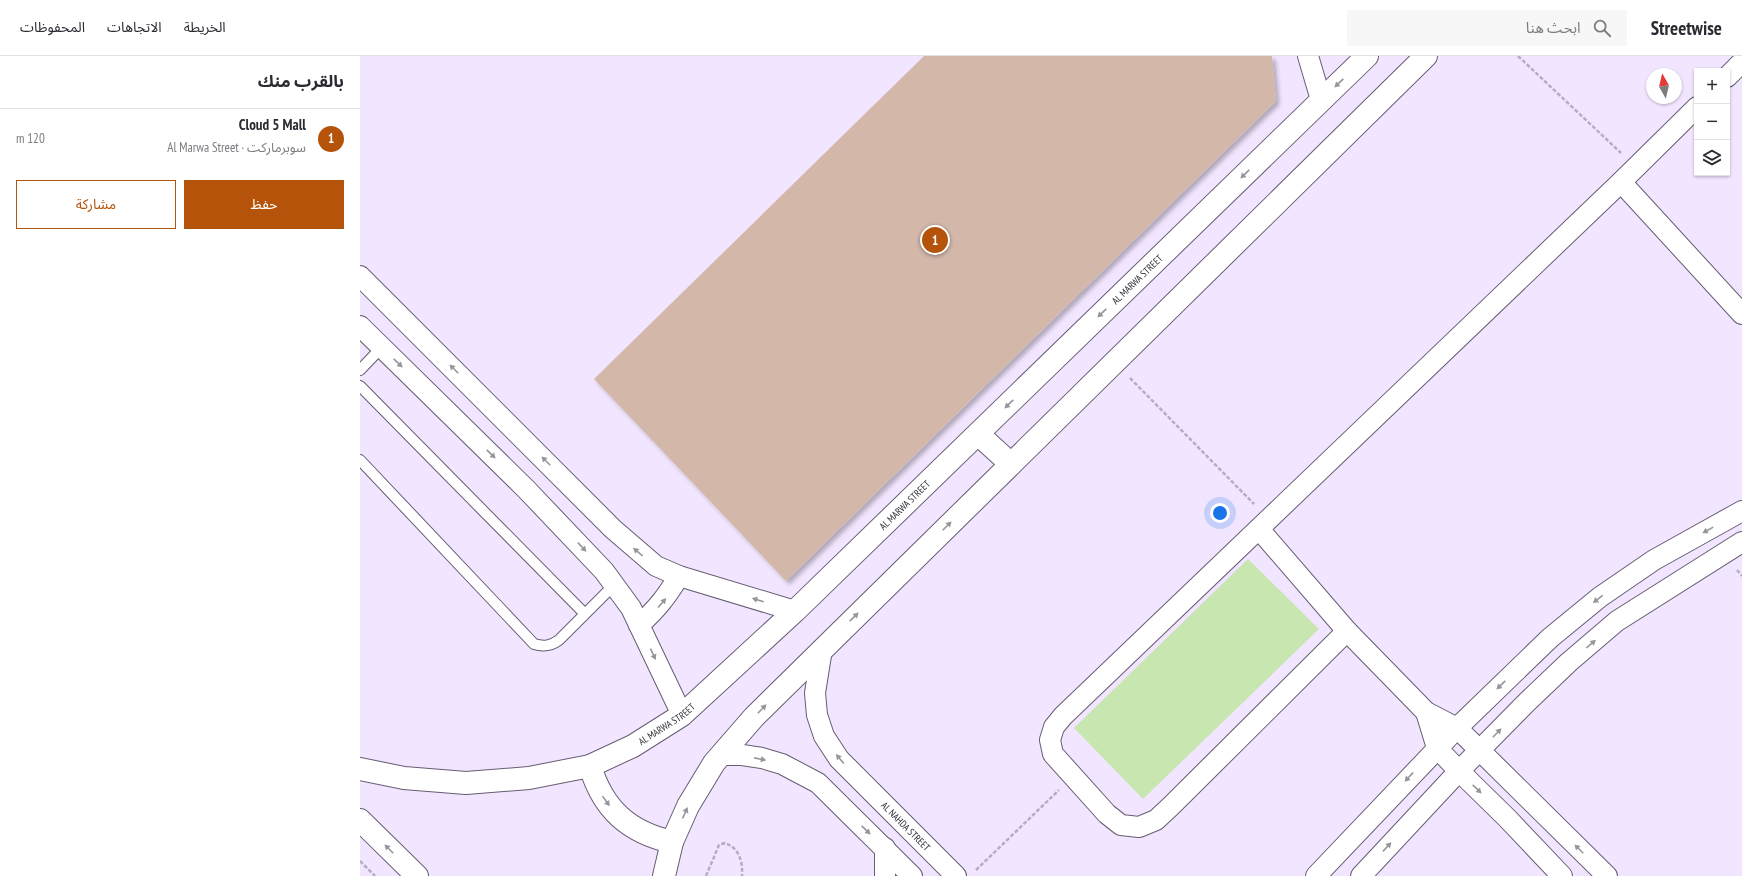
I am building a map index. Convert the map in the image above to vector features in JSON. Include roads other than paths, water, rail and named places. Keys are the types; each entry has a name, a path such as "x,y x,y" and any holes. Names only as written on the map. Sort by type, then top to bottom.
{"street":[{"path":"1308,56 1321,100"},
{"name":"AL MARWA STREET","path":"360,769 404,778 466,783 529,778 590,766 633,746 682,715 795,611 1366,56"},
{"path":"664,876 672,842 688,806 714,763 754,717 1426,56"},
{"path":"1730,74 1742,62"},
{"path":"1347,631 1156,820 1139,827 1121,825 1107,814 1053,754 1050,740 1054,727 1063,716 1621,182 1694,110"},
{"path":"1621,182 1742,314"},
{"path":"360,276 612,529 656,566 679,576 795,611"},
{"path":"360,326 526,489 604,571 631,608 682,715"},
{"path":"978,434 1011,464"},
{"path":"1316,876 1437,748 1550,638 1600,597 1654,560 1742,511"},
{"path":"1264,524 1347,631 1426,712 1457,728 1481,750 1607,876"},
{"path":"1361,876 1459,771 1564,667 1617,621 1742,542"},
{"path":"639,624 653,613 667,597 679,576"},
{"name":"AL NAHDA STREET","path":"822,649 815,693 817,715 824,736 839,759 956,876"},
{"path":"1426,712 1437,748 1562,876"},
{"path":"722,755 742,755 762,758 782,764 818,783 912,876"},
{"path":"590,766 595,782 603,797 617,814 640,832 655,838 672,842"},
{"path":"834,799 856,775"},
{"path":"360,820 417,876"},
{"path":"885,848 885,876"}],"lane":[{"path":"360,370 382,347"},
{"path":"360,386 586,614"},
{"path":"360,460 534,644 542,646 552,645 559,640 614,585"}],"place":[{"name":"Cloud 5 Mall","path":"935,240"}]}
